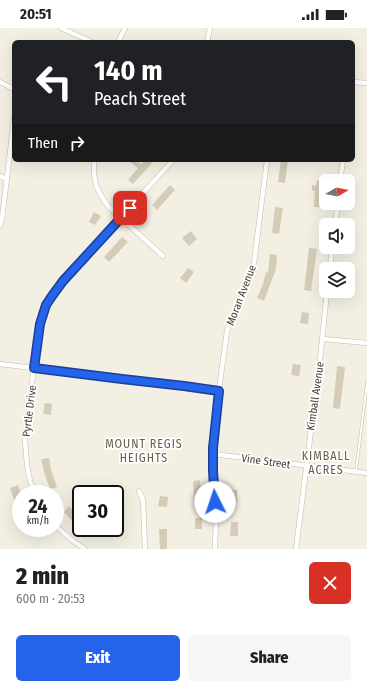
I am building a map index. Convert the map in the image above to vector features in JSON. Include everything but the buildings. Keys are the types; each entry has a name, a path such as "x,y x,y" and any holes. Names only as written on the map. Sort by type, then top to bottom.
{"street":[{"path":"61,28 88,40"},
{"path":"119,40 125,28"},
{"path":"207,40 210,28"},
{"path":"0,82 12,88"},
{"path":"355,82 367,83"},
{"path":"0,225 12,136"},
{"path":"94,162 94,178 98,192 103,200 163,256"},
{"name":"Pyrtle Drive","path":"32,485 25,452 25,440 40,324 46,305 63,281 171,162"},
{"name":"Moran Avenue","path":"215,549 216,518 213,454 227,331 249,279 254,263 267,162"},
{"path":"341,174 342,162"},
{"path":"0,176 7,178"},
{"name":"Kimball Avenue","path":"296,549 323,339 326,298"},
{"path":"323,339 367,343"},
{"path":"0,364 219,391"},
{"name":"Vine Street","path":"213,454 367,473"},
{"path":"139,491 143,500 145,549"},
{"path":"64,533 85,549"}],"lane":[{"path":"356,472 367,383"}],"district":[{"name":"MOUNT REGIS HEIGHTS","path":"144,451"},
{"name":"KIMBALL ACRES","path":"326,463"}],"route":[{"path":"130,208 63,281 46,305 42,314 38,333 34,368 219,391 213,448 215,502"}]}
